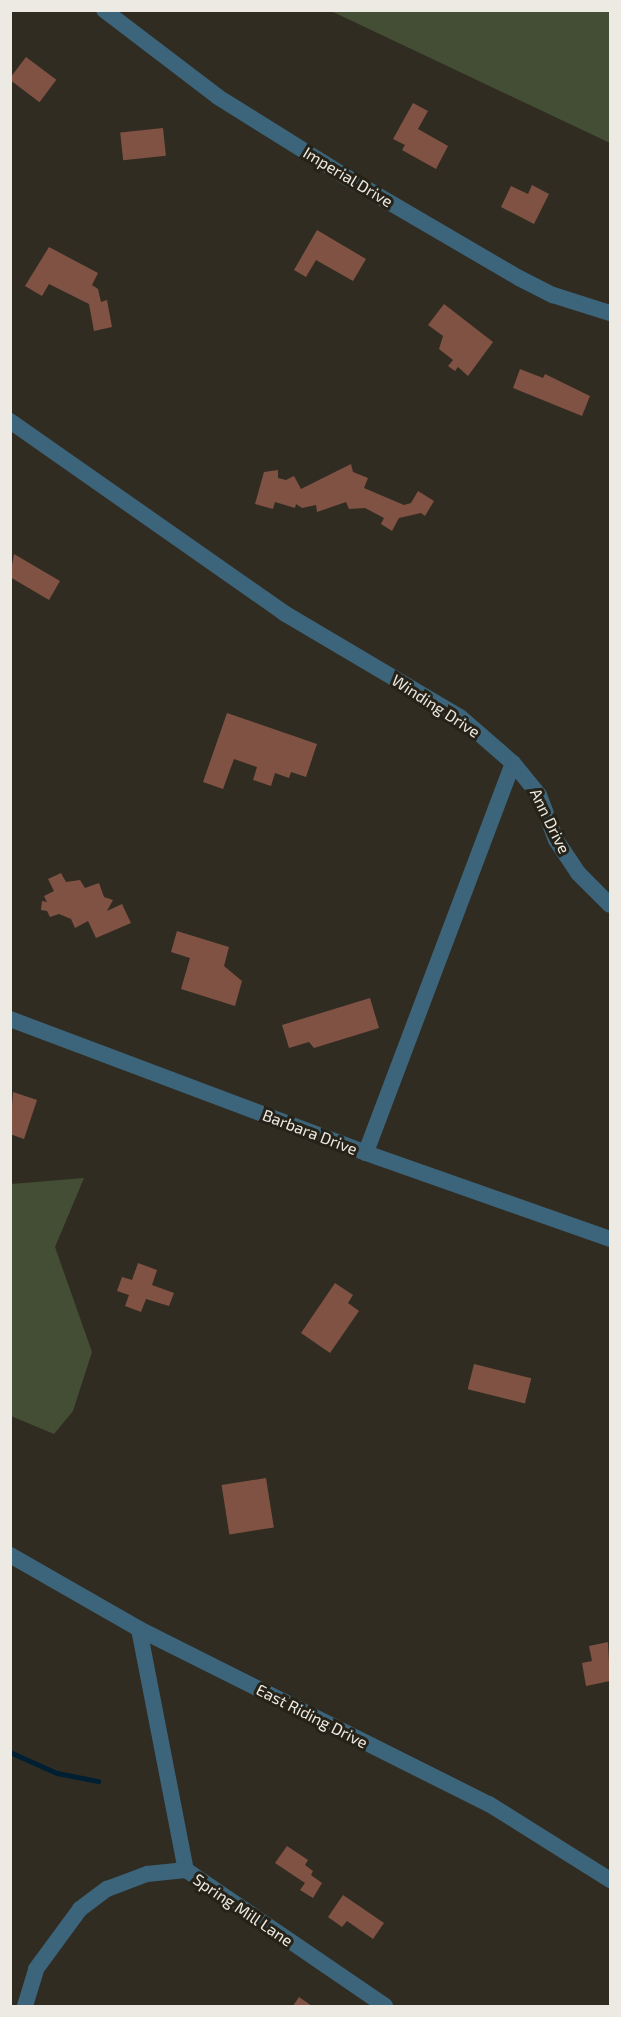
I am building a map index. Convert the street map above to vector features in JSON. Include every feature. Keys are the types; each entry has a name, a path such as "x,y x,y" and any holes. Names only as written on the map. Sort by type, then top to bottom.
{"street":[{"name":"Imperial Drive","path":"104,10 219,97 351,180 519,278 553,295 610,313"},
{"name":"Winding Drive","path":"10,421 284,613 460,717 513,763"},
{"name":"Ann Drive","path":"513,763 539,795 556,840 578,873 610,905"},
{"path":"366,1153 513,763"},
{"name":"Barbara Drive","path":"10,1019 366,1153 610,1239"},
{"name":"East Riding Drive","path":"10,1555 139,1629 489,1804 610,1881"},
{"name":"Spring Mill Lane","path":"139,1629 186,1870 385,2007"},
{"path":"25,2007 36,1969 80,1909 107,1888 147,1874 186,1870"}],"green space":[{"path":"331,11 610,11 610,143"},
{"path":"84,1178 55,1247 92,1352 73,1411 54,1434 11,1416 11,1184"}],"building":[{"path":"26,57 56,80 39,102 10,80"},
{"path":"413,103 428,111 418,129 448,146 436,169 402,150 405,145 393,139"},
{"path":"163,128 166,156 123,160 120,132"},
{"path":"532,185 549,194 534,224 501,207 511,186 528,194"},
{"path":"317,230 366,259 353,281 316,260 306,277 294,270"},
{"path":"49,247 98,273 92,285 98,289 101,302 107,300 112,327 94,331 89,304 49,284 42,296 25,286"},
{"path":"444,304 493,342 468,376 458,367 455,371 448,366 453,360 439,349 443,336 428,325"},
{"path":"520,369 543,378 545,374 590,396 582,416 513,388"},
{"path":"351,464 353,472 368,478 364,488 404,505 411,503 418,491 434,501 425,516 421,513 399,518 392,531 381,524 384,518 365,508 349,509 346,502 317,512 316,505 302,508 296,504 295,508 275,502 273,509 255,504 264,472 278,470 278,478 286,480 294,476 301,489"},
{"path":"14,554 60,581 49,600 10,577"},
{"path":"227,713 317,744 306,777 291,772 289,778 275,773 271,786 253,780 257,767 234,759 223,789 203,782"},
{"path":"61,873 66,882 80,880 85,888 99,883 104,897 113,900 107,911 122,904 131,923 96,938 88,921 75,928 71,919 59,914 50,917 47,911 41,910 42,901 47,902 44,896 54,891 48,879"},
{"path":"177,931 229,947 224,966 242,981 235,1006 181,989 190,958 171,952"},
{"path":"370,998 379,1028 314,1048 309,1042 289,1048 282,1025"},
{"path":"13,1092 37,1100 24,1139 10,1134"},
{"path":"138,1263 157,1270 152,1285 174,1293 169,1306 146,1299 141,1312 125,1306 129,1295 117,1291 122,1277 132,1280"},
{"path":"335,1283 353,1295 348,1303 359,1311 330,1353 301,1333"},
{"path":"474,1364 531,1378 525,1404 468,1389"},
{"path":"266,1478 274,1527 229,1534 222,1485"},
{"path":"608,1642 610,1681 586,1686 582,1663 592,1661 589,1646"},
{"path":"287,1846 308,1860 305,1865 313,1871 311,1875 322,1883 313,1898 300,1890 305,1883 275,1863"},
{"path":"343,1895 384,1923 373,1939 347,1921 342,1927 328,1917"},
{"path":"299,1997 312,2006 293,2006"}],"waterway":[{"path":"10,1752 57,1773 98,1781"}]}
